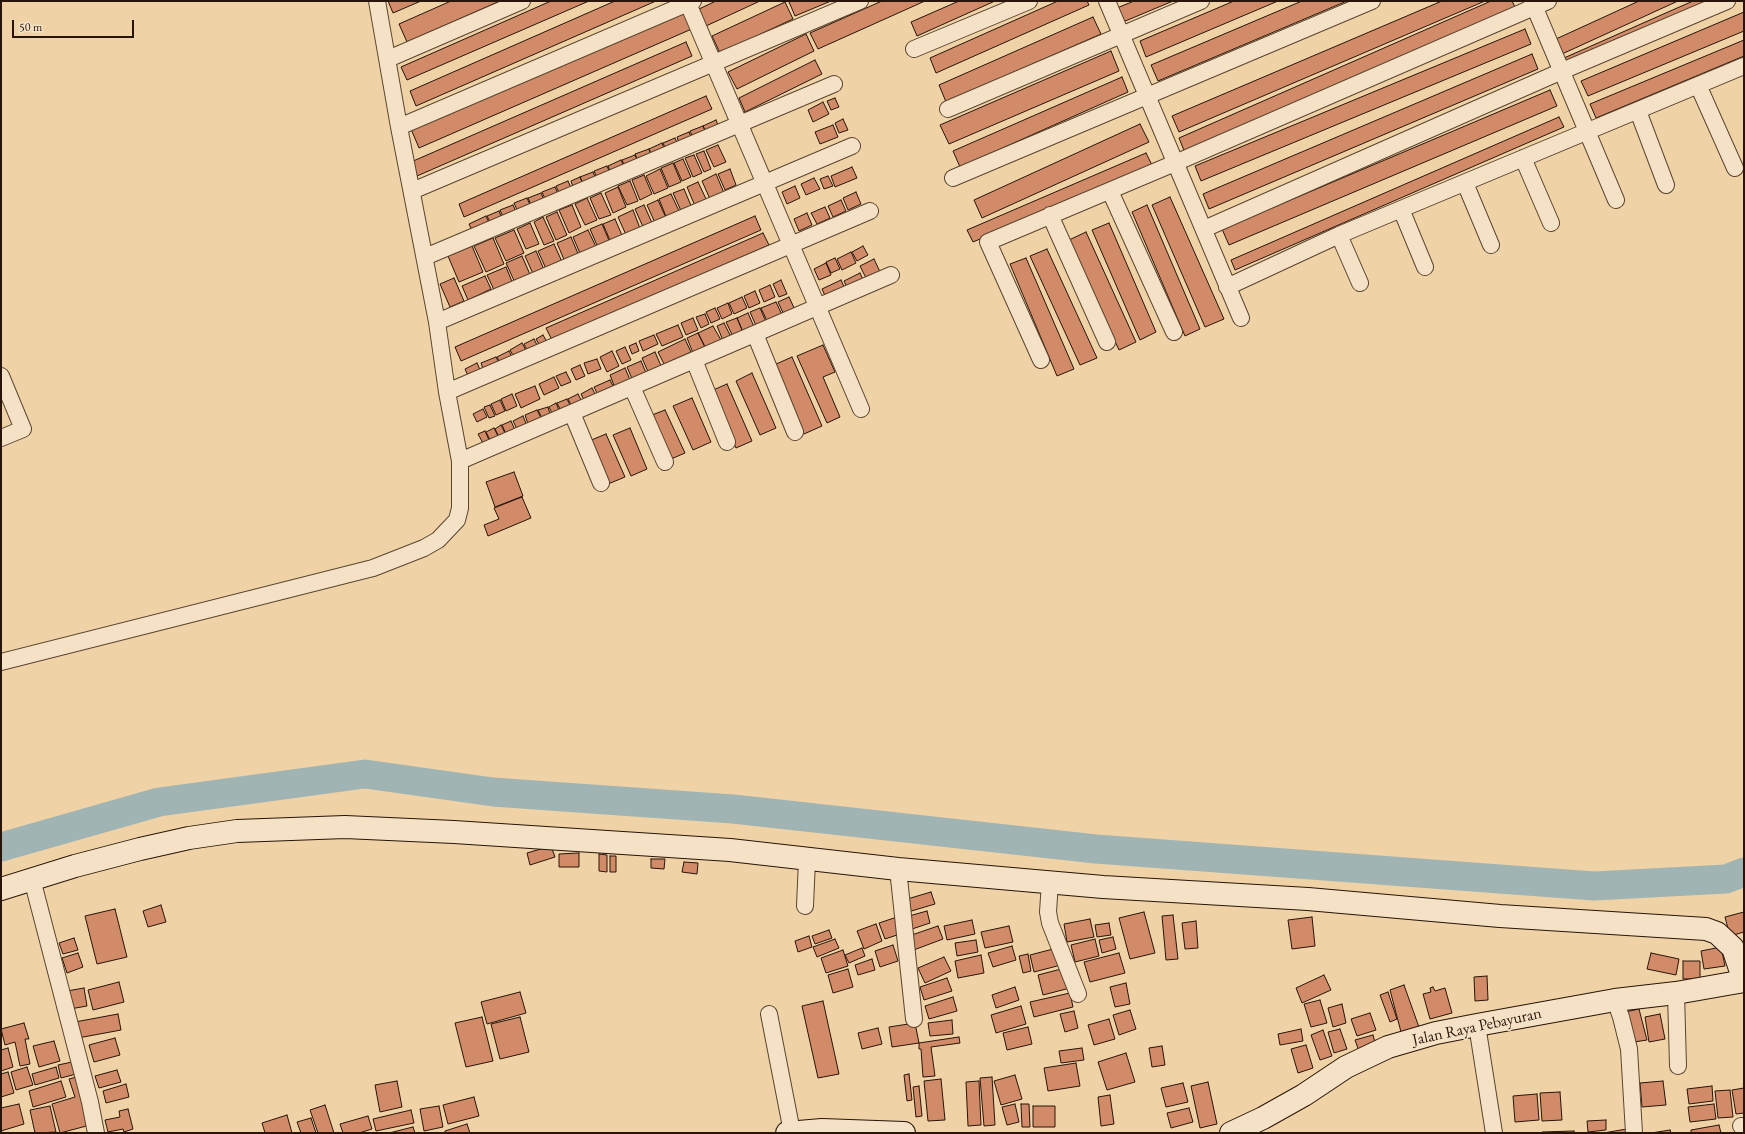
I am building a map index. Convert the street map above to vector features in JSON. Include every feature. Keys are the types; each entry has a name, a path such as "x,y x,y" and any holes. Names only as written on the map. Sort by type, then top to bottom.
{"street":[{"path":"1,662 373,568 419,551 438,540 457,520 460,508 460,461 446,392 437,322 399,127 377,1"},
{"path":"388,59 522,1"},
{"path":"412,191 860,1"},
{"path":"914,49 1029,1"},
{"path":"1107,1 1241,318"},
{"path":"948,109 1201,1"},
{"path":"953,178 1372,1"},
{"path":"1204,229 1562,71 1727,1"},
{"path":"399,127 689,2 739,124 861,409"},
{"path":"1041,360 988,242 1175,163 1538,3 1562,71 1616,200"},
{"path":"1227,287 1339,235 1744,66"},
{"path":"425,257 834,84"},
{"path":"1698,85 1735,168"},
{"path":"1638,110 1666,185"},
{"path":"437,322 852,146"},
{"path":"1523,158 1551,223"},
{"path":"1465,183 1491,245"},
{"path":"1110,191 1174,332"},
{"path":"1401,209 1425,267"},
{"path":"446,392 870,211"},
{"path":"1050,215 1107,342"},
{"path":"1339,235 1360,282"},
{"path":"460,461 891,276"},
{"path":"755,334 795,432"},
{"path":"694,360 727,442"},
{"path":"1,376 23,429 1,438"},
{"path":"632,387 665,462"},
{"path":"572,413 601,483"},
{"path":"1,889 140,849 189,838 237,831 345,827 551,837 730,850 807,860 1050,882 1308,899 1500,916 1706,929 1717,933 1733,948 1744,982"},
{"path":"805,906 807,860"},
{"path":"898,869 914,1019"},
{"path":"32,879 90,1102 96,1133"},
{"path":"1050,882 1048,912 1050,923 1078,994"},
{"name":"Jalan Raya Pebayuran","path":"1231,1133 1263,1118 1304,1095 1346,1067 1388,1047 1436,1033 1477,1025 1615,1000 1676,993 1744,982"},
{"path":"1676,993 1678,1066"},
{"path":"1615,1000 1621,1017 1628,1049 1634,1133"},
{"path":"769,1014 789,1133 822,1130 904,1133"},
{"path":"1477,1025 1494,1133"}],"building":[{"path":"388,1 421,1 393,13"},
{"path":"451,1 500,1 407,42 399,24"},
{"path":"551,1 589,1 407,80 401,67"},
{"path":"615,1 656,1 416,106 410,91"},
{"path":"716,1 760,1 706,26 699,9"},
{"path":"831,1 795,16 789,2"},
{"path":"882,1 925,1 818,49 810,33"},
{"path":"959,1 995,1 917,36 911,22"},
{"path":"1058,1 1087,1 1089,5 936,73 930,58"},
{"path":"1134,1 1173,1 1123,22 1117,8"},
{"path":"1234,1 1278,1 1146,57 1140,41"},
{"path":"1302,1 1347,1 1158,81 1151,65"},
{"path":"1442,1 1485,1 1179,132 1172,116"},
{"path":"1491,1 1512,1 1515,7 1185,153 1179,138"},
{"path":"1639,1 1678,1 1562,54 1556,39"},
{"path":"1693,1 1727,1 1570,70 1564,58"},
{"path":"785,2 793,19 720,53 712,36"},
{"path":"686,9 694,28 419,148 411,129"},
{"path":"1744,12 1744,31 1588,96 1581,81"},
{"path":"1093,17 1101,34 946,102 939,85"},
{"path":"1525,29 1531,44 1201,181 1195,166"},
{"path":"806,34 814,51 737,89 728,72"},
{"path":"1744,40 1744,56 1596,118 1590,104"},
{"path":"686,42 692,56 417,176 411,162"},
{"path":"1111,51 1119,71 949,144 940,125"},
{"path":"1532,54 1538,69 1209,209 1203,194"},
{"path":"815,60 822,74 745,112 739,98"},
{"path":"1122,77 1128,92 960,167 953,151"},
{"path":"1550,90 1557,106 1229,245 1222,229"},
{"path":"706,96 712,109 464,217 459,204"},
{"path":"835,98 839,107 831,110 827,101"},
{"path":"823,102 829,114 813,122 808,110"},
{"path":"1559,117 1564,127 1235,270 1231,260"},
{"path":"843,119 848,130 839,133 835,123"},
{"path":"716,120 720,130 707,135 703,126"},
{"path":"1140,124 1149,142 982,218 974,200"},
{"path":"833,125 838,137 820,144 815,132"},
{"path":"703,126 707,135 694,140 690,131"},
{"path":"689,132 693,141 680,146 677,137"},
{"path":"675,138 679,147 667,152 663,143"},
{"path":"662,143 666,153 653,158 649,149"},
{"path":"718,145 726,162 714,167 706,150"},
{"path":"649,149 652,158 639,163 635,154"},
{"path":"704,151 711,169 704,172 696,154"},
{"path":"1146,153 1152,165 973,242 967,230"},
{"path":"635,155 639,164 626,169 622,160"},
{"path":"694,155 702,173 693,177 685,158"},
{"path":"683,159 691,177 682,181 674,163"},
{"path":"621,160 625,169 612,175 608,166"},
{"path":"673,163 681,182 669,187 661,168"},
{"path":"607,166 611,175 598,180 594,171"},
{"path":"852,167 857,178 835,187 831,176"},
{"path":"660,169 668,188 654,194 646,176"},
{"path":"730,169 736,185 725,190 718,174"},
{"path":"593,172 597,181 584,186 580,177"},
{"path":"716,174 724,193 710,199 702,181"},
{"path":"644,175 652,194 640,200 632,180"},
{"path":"828,176 833,186 824,189 820,179"},
{"path":"580,177 584,186 574,190 571,181"},
{"path":"814,178 820,189 806,195 801,184"},
{"path":"568,181 572,190 560,195 556,186"},
{"path":"630,181 638,201 627,205 618,186"},
{"path":"698,182 707,201 695,206 687,187"},
{"path":"795,186 800,198 787,204 782,192"},
{"path":"555,187 559,196 546,201 542,192"},
{"path":"618,187 626,207 613,213 605,193"},
{"path":"684,189 692,208 682,213 673,193"},
{"path":"856,192 861,204 848,210 843,198"},
{"path":"541,193 545,202 532,207 528,198"},
{"path":"601,193 611,215 599,219 590,198"},
{"path":"671,194 680,213 667,219 659,199"},
{"path":"1170,197 1224,319 1205,327 1152,205"},
{"path":"527,198 531,207 518,212 514,203"},
{"path":"587,198 597,220 585,225 575,204"},
{"path":"658,200 667,220 656,225 647,205"},
{"path":"841,200 846,211 833,217 828,206"},
{"path":"513,205 517,214 504,219 500,210"},
{"path":"572,205 581,227 569,233 559,210"},
{"path":"644,205 653,225 644,229 635,209"},
{"path":"1147,205 1200,329 1185,336 1132,212"},
{"path":"825,207 830,218 817,224 811,213"},
{"path":"633,210 641,231 627,237 618,217"},
{"path":"499,211 503,221 492,226 487,216"},
{"path":"557,212 567,235 556,240 546,217"},
{"path":"807,213 812,225 799,231 794,219"},
{"path":"486,216 491,227 474,235 469,224"},
{"path":"755,216 761,230 461,361 455,347"},
{"path":"543,217 554,241 544,245 534,222"},
{"path":"615,219 624,240 612,245 603,224"},
{"path":"530,223 539,244 526,249 517,229"},
{"path":"1109,223 1156,332 1140,340 1092,230"},
{"path":"602,224 611,245 599,250 590,229"},
{"path":"514,230 524,253 506,261 495,238"},
{"path":"588,230 598,251 582,258 573,237"},
{"path":"1086,232 1136,342 1119,350 1069,240"},
{"path":"763,233 769,245 552,340 546,328"},
{"path":"571,237 579,256 565,262 557,243"},
{"path":"493,238 504,264 486,272 474,246"},
{"path":"554,244 563,264 547,271 538,251"},
{"path":"472,246 483,272 459,282 448,256"},
{"path":"863,246 868,255 857,261 852,252"},
{"path":"1047,249 1097,358 1080,365 1030,256"},
{"path":"536,251 545,272 534,276 525,256"},
{"path":"851,252 856,263 842,270 837,259"},
{"path":"522,256 532,279 516,285 506,263"},
{"path":"835,258 840,269 831,273 826,262"},
{"path":"1026,258 1074,369 1057,376 1010,264"},
{"path":"874,259 882,276 868,282 860,266"},
{"path":"826,263 831,275 819,280 814,269"},
{"path":"506,267 513,284 495,292 487,275"},
{"path":"860,273 865,284 849,292 844,281"},
{"path":"485,276 491,289 468,300 462,286"},
{"path":"454,278 464,301 450,307 440,284"},
{"path":"781,280 787,294 779,297 773,284"},
{"path":"841,280 846,291 827,300 822,289"},
{"path":"770,285 775,297 764,302 759,290"},
{"path":"755,291 760,303 749,308 744,296"},
{"path":"742,297 747,308 734,314 729,303"},
{"path":"789,297 796,312 785,317 778,302"},
{"path":"776,302 783,317 768,323 761,308"},
{"path":"728,303 732,314 722,319 717,308"},
{"path":"715,308 720,319 711,323 706,312"},
{"path":"760,308 767,324 757,328 750,312"},
{"path":"748,313 755,329 744,334 737,318"},
{"path":"705,314 709,324 701,328 696,317"},
{"path":"693,318 698,330 686,335 681,323"},
{"path":"737,318 744,335 734,339 726,322"},
{"path":"724,323 732,339 724,343 717,326"},
{"path":"678,325 683,337 662,346 656,334"},
{"path":"713,326 721,340 705,347 698,333"},
{"path":"698,333 705,347 693,353 687,338"},
{"path":"543,335 547,342 540,346 536,339"},
{"path":"654,335 658,344 643,351 639,341"},
{"path":"534,339 538,347 528,352 524,344"},
{"path":"685,339 691,352 664,364 658,352"},
{"path":"522,343 527,352 515,359 510,350"},
{"path":"636,343 639,351 632,354 629,346"},
{"path":"823,345 835,372 823,377 840,417 827,423 797,356"},
{"path":"625,347 631,360 622,364 616,351"},
{"path":"509,351 513,359 501,365 497,357"},
{"path":"612,351 619,366 607,372 600,357"},
{"path":"655,352 662,368 649,374 642,358"},
{"path":"496,357 500,365 484,372 481,363"},
{"path":"792,357 822,426 804,434 774,365"},
{"path":"597,359 601,369 588,374 584,363"},
{"path":"641,361 647,375 633,381 627,367"},
{"path":"477,363 482,374 470,380 465,369"},
{"path":"580,365 585,376 576,380 571,369"},
{"path":"625,368 631,382 615,388 610,375"},
{"path":"566,372 571,382 561,386 556,376"},
{"path":"752,373 776,428 760,435 736,381"},
{"path":"554,377 559,388 544,395 539,384"},
{"path":"610,380 613,386 597,393 594,387"},
{"path":"727,384 752,441 736,448 711,391"},
{"path":"535,386 540,399 521,408 515,394"},
{"path":"592,388 595,394 584,400 581,394"},
{"path":"512,394 517,406 506,411 501,399"},
{"path":"578,394 581,400 571,405 568,399"},
{"path":"692,398 711,442 693,450 673,406"},
{"path":"567,399 570,405 560,409 557,403"},
{"path":"500,400 505,411 496,415 491,404"},
{"path":"556,403 559,410 552,413 549,407"},
{"path":"490,405 495,416 489,418 484,407"},
{"path":"548,407 550,414 542,418 538,410"},
{"path":"483,409 487,417 477,422 473,414"},
{"path":"537,410 541,418 528,424 525,415"},
{"path":"665,410 685,453 671,459 652,415"},
{"path":"523,416 527,426 518,431 513,421"},
{"path":"511,421 515,430 506,434 502,425"},
{"path":"501,425 506,435 500,439 495,429"},
{"path":"494,428 499,438 491,442 486,432"},
{"path":"630,428 647,469 631,476 613,435"},
{"path":"485,431 490,442 484,445 478,434"},
{"path":"606,434 625,477 608,484 589,441"},
{"path":"514,472 523,496 495,507 486,482"},
{"path":"522,497 531,518 488,536 484,525 499,519 494,508"},
{"path":"551,846 555,857 530,865 527,853"},
{"path":"579,853 579,867 559,867 559,854"},
{"path":"599,854 607,855 607,872 599,871"},
{"path":"610,856 616,856 616,872 610,872"},
{"path":"651,859 665,859 664,869 651,868"},
{"path":"684,862 698,863 697,874 682,872"},
{"path":"931,892 935,904 908,912 904,900"},
{"path":"161,905 166,922 148,927 143,911"},
{"path":"115,909 127,957 97,964 85,916"},
{"path":"927,911 930,923 912,929 909,916"},
{"path":"1144,912 1155,953 1130,959 1119,918"},
{"path":"1744,912 1744,932 1730,936 1725,917"},
{"path":"1173,915 1178,959 1166,960 1162,916"},
{"path":"897,917 903,933 885,939 879,923"},
{"path":"1312,917 1315,946 1292,949 1288,920"},
{"path":"1090,919 1094,937 1067,942 1064,924"},
{"path":"972,920 975,934 947,940 944,926"},
{"path":"1196,921 1198,948 1185,949 1182,923"},
{"path":"1109,923 1111,935 1097,937 1095,925"},
{"path":"876,924 882,941 864,949 857,931"},
{"path":"938,926 943,939 911,951 906,937"},
{"path":"1009,926 1013,942 985,948 981,932"},
{"path":"829,930 832,938 815,944 812,936"},
{"path":"809,936 812,947 798,952 795,941"},
{"path":"1113,937 1116,949 1102,953 1099,940"},
{"path":"74,938 78,950 63,954 59,943"},
{"path":"835,939 839,948 817,957 813,947"},
{"path":"1095,939 1099,956 1075,962 1071,945"},
{"path":"976,940 978,952 957,956 955,943"},
{"path":"893,945 898,961 880,967 875,951"},
{"path":"1012,946 1016,960 993,967 988,953"},
{"path":"1721,947 1725,966 1704,969 1701,951"},
{"path":"862,948 865,956 849,963 845,955"},
{"path":"1057,948 1061,965 1034,972 1030,955"},
{"path":"843,950 848,966 826,973 821,958"},
{"path":"78,953 83,967 67,973 62,958"},
{"path":"1119,953 1125,973 1090,982 1084,962"},
{"path":"1651,953 1679,959 1676,975 1647,969"},
{"path":"1028,954 1031,971 1023,973 1019,956"},
{"path":"981,955 984,973 958,978 955,961"},
{"path":"944,957 951,971 925,983 918,968"},
{"path":"872,959 875,970 858,975 855,965"},
{"path":"1683,961 1700,961 1700,979 1683,979"},
{"path":"1065,968 1070,988 1043,995 1038,975"},
{"path":"848,969 853,987 833,993 828,975"},
{"path":"1324,975 1331,990 1302,1003 1296,988"},
{"path":"1487,976 1488,1000 1475,1001 1474,977"},
{"path":"947,978 952,991 924,1000 920,987"},
{"path":"119,982 124,1002 93,1010 88,990"},
{"path":"1126,983 1130,1004 1115,1007 1110,987"},
{"path":"1404,985 1420,1030 1401,1032 1390,990"},
{"path":"1015,987 1019,1000 996,1008 992,995"},
{"path":"1433,987 1435,991 1445,988 1452,1013 1430,1019 1423,994 1431,992 1430,988"},
{"path":"84,988 87,1006 70,1009 67,991"},
{"path":"520,992 526,1013 487,1024 481,1002"},
{"path":"1388,992 1397,1019 1390,1022 1380,995"},
{"path":"1070,993 1073,1007 1034,1017 1030,1002"},
{"path":"953,997 957,1011 929,1019 925,1006"},
{"path":"1320,1000 1327,1023 1311,1027 1304,1004"},
{"path":"823,1001 839,1074 818,1078 802,1006"},
{"path":"1342,1004 1346,1023 1333,1027 1328,1008"},
{"path":"1021,1006 1026,1024 996,1033 991,1015"},
{"path":"1639,1009 1647,1040 1634,1042 1625,1012"},
{"path":"1130,1010 1136,1029 1119,1035 1113,1015"},
{"path":"1074,1011 1078,1028 1065,1032 1060,1014"},
{"path":"1370,1013 1376,1030 1357,1036 1351,1019"},
{"path":"118,1014 121,1030 78,1038 75,1022"},
{"path":"1660,1014 1665,1039 1649,1042 1645,1017"},
{"path":"482,1017 493,1061 466,1067 455,1023"},
{"path":"520,1017 529,1052 500,1059 491,1024"},
{"path":"1109,1019 1115,1039 1094,1045 1088,1025"},
{"path":"952,1020 953,1034 930,1036 928,1023"},
{"path":"24,1023 29,1039 25,1039 30,1064 20,1066 15,1042 5,1045 1,1029"},
{"path":"915,1023 919,1043 892,1047 889,1027"},
{"path":"1028,1027 1032,1044 1007,1050 1003,1033"},
{"path":"878,1028 882,1044 862,1049 858,1033"},
{"path":"1301,1029 1303,1041 1280,1045 1278,1034"},
{"path":"1340,1029 1347,1049 1334,1053 1328,1032"},
{"path":"1323,1030 1332,1056 1320,1060 1311,1035"},
{"path":"1373,1035 1376,1046 1359,1051 1355,1040"},
{"path":"959,1037 960,1043 931,1047 935,1076 923,1077 921,1049 919,1049 919,1043"},
{"path":"115,1038 120,1055 94,1062 89,1045"},
{"path":"54,1041 60,1061 39,1067 33,1046"},
{"path":"1306,1045 1313,1068 1298,1073 1291,1049"},
{"path":"1162,1046 1165,1065 1152,1067 1149,1048"},
{"path":"8,1048 13,1067 1,1071 1,1050"},
{"path":"1082,1048 1084,1060 1061,1063 1059,1051"},
{"path":"1126,1053 1135,1082 1107,1090 1098,1062"},
{"path":"77,1061 80,1073 61,1078 58,1065"},
{"path":"1076,1063 1080,1086 1048,1091 1044,1068"},
{"path":"27,1067 33,1085 16,1090 11,1072"},
{"path":"56,1067 59,1078 35,1085 32,1074"},
{"path":"117,1070 121,1082 99,1088 95,1076"},
{"path":"8,1072 14,1093 1,1097 1,1074"},
{"path":"909,1074 912,1100 907,1101 904,1075"},
{"path":"1015,1075 1022,1099 1001,1105 994,1081"},
{"path":"80,1076 94,1124 60,1133 52,1104 75,1097 69,1079"},
{"path":"992,1077 995,1125 984,1126 980,1078"},
{"path":"941,1079 945,1120 928,1121 924,1081"},
{"path":"61,1081 66,1097 33,1107 29,1091"},
{"path":"397,1081 402,1107 380,1112 375,1085"},
{"path":"979,1081 981,1125 968,1126 966,1082"},
{"path":"1663,1081 1666,1105 1642,1107 1640,1083"},
{"path":"1208,1082 1217,1124 1200,1128 1191,1086"},
{"path":"1183,1083 1188,1102 1166,1107 1161,1088"},
{"path":"126,1084 129,1097 106,1103 103,1091"},
{"path":"919,1086 922,1116 916,1117 913,1087"},
{"path":"1712,1086 1713,1101 1689,1104 1687,1089"},
{"path":"1744,1088 1744,1113 1736,1114 1732,1090"},
{"path":"1730,1090 1733,1117 1718,1118 1715,1091"},
{"path":"1560,1092 1562,1120 1542,1121 1540,1093"},
{"path":"1537,1094 1539,1120 1515,1122 1513,1096"},
{"path":"1110,1095 1114,1124 1101,1126 1098,1097"},
{"path":"474,1097 479,1116 448,1124 443,1105"},
{"path":"19,1104 24,1124 1,1131 1,1108"},
{"path":"1015,1104 1019,1122 1007,1125 1002,1107"},
{"path":"1021,1104 1029,1104 1030,1127 1022,1127"},
{"path":"1714,1104 1716,1119 1690,1122 1688,1107"},
{"path":"325,1105 334,1133 318,1133 310,1110"},
{"path":"50,1106 56,1132 35,1133 30,1110"},
{"path":"439,1106 443,1127 424,1131 420,1109"},
{"path":"1033,1106 1055,1106 1055,1127 1033,1127"},
{"path":"1189,1108 1193,1122 1171,1128 1167,1113"},
{"path":"128,1109 133,1129 124,1132 123,1129 108,1132 105,1120 120,1117 119,1111"},
{"path":"411,1110 414,1123 376,1131 373,1119"},
{"path":"287,1115 292,1133 265,1133 262,1123"},
{"path":"368,1116 372,1129 359,1133 343,1133 340,1124"},
{"path":"311,1118 316,1133 301,1133 297,1122"},
{"path":"1606,1120 1606,1130 1588,1132 1587,1121"},
{"path":"467,1124 470,1133 445,1133 445,1131"},
{"path":"1719,1125 1721,1133 1691,1133 1691,1130"},
{"path":"413,1127 415,1133 389,1133"},
{"path":"1627,1129 1627,1133 1603,1133"},
{"path":"1670,1130 1671,1133 1651,1133"},
{"path":"1574,1131 1574,1133 1542,1133 1542,1132"}],"waterway":[{"path":"1,847 159,802 365,774 493,792 733,809 1096,849 1594,886 1726,879 1744,872"}]}
